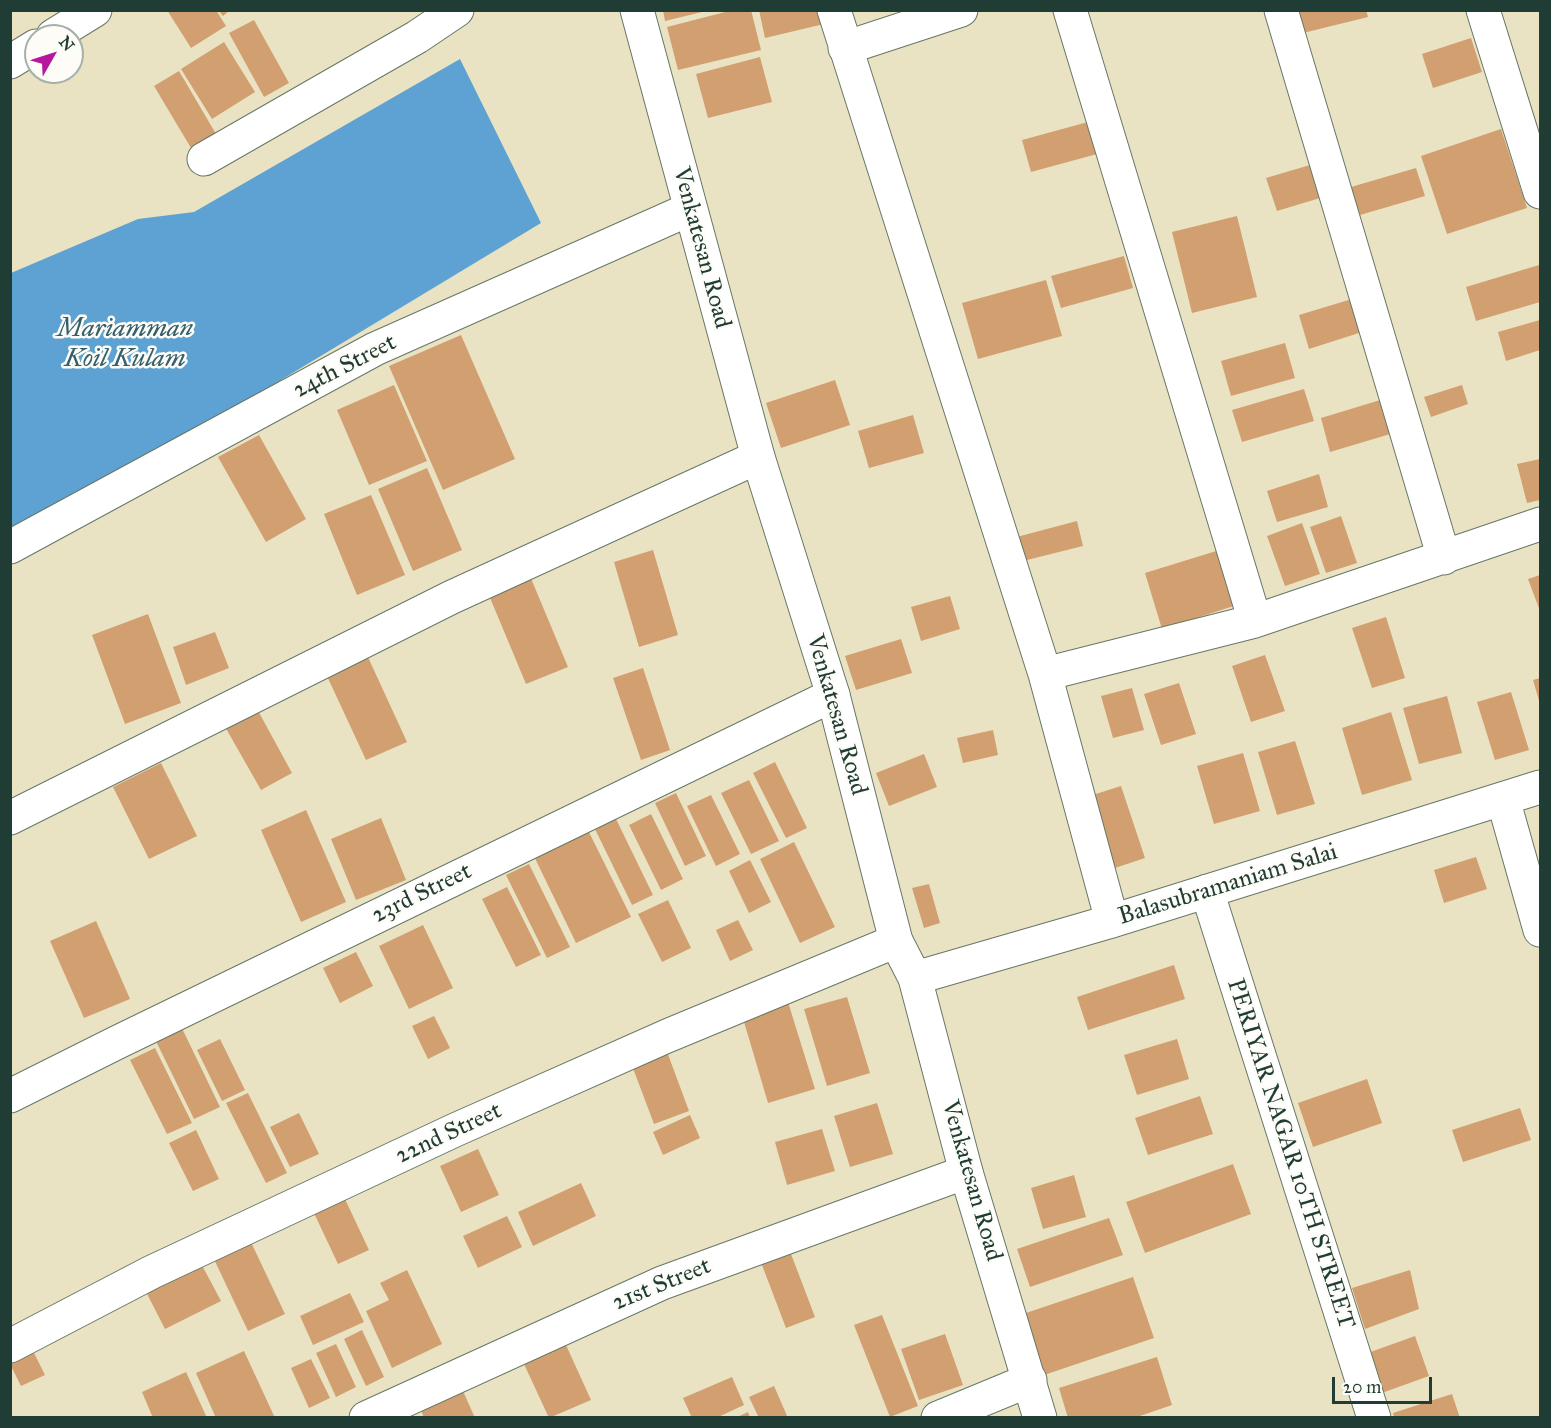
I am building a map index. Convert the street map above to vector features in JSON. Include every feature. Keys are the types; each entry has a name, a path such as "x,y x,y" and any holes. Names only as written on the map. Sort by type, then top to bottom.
{"street":[{"path":"72,24 95,10"},
{"path":"204,159 411,24 458,10"},
{"name":"Venkatesan Road","path":"637,10 758,457 833,694 896,941 915,978 966,1172 1040,1418"},
{"path":"834,10 1045,674 1112,921"},
{"path":"845,48 961,10"},
{"path":"1070,10 1255,621"},
{"path":"1281,10 1444,558"},
{"path":"1483,10 1540,192"},
{"path":"10,62 24,53"},
{"name":"24th Street","path":"10,547 375,350 690,209"},
{"path":"10,818 452,597 758,457"},
{"path":"1045,674 1255,621 1540,524"},
{"name":"23rd Street","path":"10,1096 126,1037 833,694"},
{"name":"Balasubramaniam Salai","path":"915,978 1112,921 1540,787"},
{"path":"1503,799 1540,930"},
{"name":"PERIYAR NAGAR 10TH STREET","path":"1207,891 1374,1418"},
{"name":"22nd Street","path":"10,1346 152,1272 455,1130 678,1032 896,941"},
{"name":"21st Street","path":"366,1418 662,1283 966,1172"},
{"path":"939,1418 1030,1380"}],"water":[{"name":"Mariamman Koil Kulam","path":"460,59 541,223 11,543 11,273 138,219 194,212"}],"building":[{"path":"167,10 216,10 226,26 191,48"},
{"path":"218,10 230,10 223,16"},
{"path":"663,10 706,10 706,11 665,21"},
{"path":"733,10 751,10 761,50 678,70 667,27"},
{"path":"759,10 821,10 824,24 765,38"},
{"path":"1294,10 1366,10 1368,17 1299,34"},
{"path":"254,20 289,83 264,97 229,33"},
{"path":"1471,38 1482,72 1433,88 1422,54"},
{"path":"224,42 255,92 212,119 181,69"},
{"path":"760,57 772,102 708,118 696,74"},
{"path":"179,71 219,139 194,153 154,86"},
{"path":"1099,119 1108,151 1031,172 1022,140"},
{"path":"1501,129 1527,208 1447,234 1421,156"},
{"path":"1310,165 1320,198 1277,211 1266,178"},
{"path":"1416,168 1425,196 1360,215 1351,187"},
{"path":"1237,216 1257,297 1192,313 1172,232"},
{"path":"1124,256 1133,288 1061,308 1051,276"},
{"path":"1539,265 1540,302 1476,321 1466,287"},
{"path":"1046,280 1062,336 978,359 962,303"},
{"path":"1352,299 1362,332 1309,349 1299,315"},
{"path":"1540,320 1540,350 1506,361 1498,332"},
{"path":"461,335 515,459 443,490 389,366"},
{"path":"1285,343 1295,378 1231,396 1221,361"},
{"path":"835,380 850,425 781,448 766,403"},
{"path":"394,385 427,461 369,485 337,410"},
{"path":"1462,385 1468,404 1431,417 1424,397"},
{"path":"1304,389 1314,421 1242,442 1232,410"},
{"path":"1387,398 1397,432 1330,452 1321,418"},
{"path":"913,415 924,453 869,468 858,431"},
{"path":"259,435 306,519 266,542 218,457"},
{"path":"1540,459 1540,500 1527,503 1517,464"},
{"path":"427,468 462,550 413,571 378,489"},
{"path":"1319,474 1328,507 1277,522 1267,491"},
{"path":"371,495 405,575 357,595 324,514"},
{"path":"1341,516 1357,563 1326,573 1310,527"},
{"path":"1077,521 1083,546 1015,563 1009,539"},
{"path":"1302,523 1320,574 1285,586 1267,536"},
{"path":"1226,548 1243,603 1162,629 1145,573"},
{"path":"653,550 678,635 639,647 614,562"},
{"path":"1540,575 1540,611 1528,579"},
{"path":"530,576 568,667 526,684 488,593"},
{"path":"950,596 960,629 921,641 911,607"},
{"path":"148,614 181,703 125,724 92,635"},
{"path":"1386,617 1405,678 1372,688 1352,628"},
{"path":"215,632 229,668 186,685 173,647"},
{"path":"901,639 912,673 856,690 845,656"},
{"path":"367,655 407,742 366,760 326,674"},
{"path":"1265,655 1285,711 1251,722 1232,666"},
{"path":"643,668 670,750 641,760 613,678"},
{"path":"1540,678 1540,704 1533,680"},
{"path":"1179,683 1196,734 1161,745 1144,694"},
{"path":"1132,688 1144,730 1113,738 1101,696"},
{"path":"1511,692 1529,750 1495,760 1477,702"},
{"path":"1447,696 1462,753 1419,764 1403,708"},
{"path":"256,707 292,773 261,790 224,725"},
{"path":"1391,712 1412,780 1362,795 1342,728"},
{"path":"993,730 998,755 963,763 957,738"},
{"path":"1295,741 1315,804 1277,815 1258,752"},
{"path":"1243,753 1260,811 1214,824 1197,766"},
{"path":"924,754 937,787 889,806 876,773"},
{"path":"775,762 807,828 786,838 753,773"},
{"path":"161,763 197,836 149,859 113,787"},
{"path":"749,780 779,841 751,854 721,793"},
{"path":"1121,786 1145,858 1103,872 1080,799"},
{"path":"676,793 706,856 685,866 655,803"},
{"path":"711,795 740,854 716,866 687,806"},
{"path":"306,810 346,902 301,922 261,830"},
{"path":"651,814 683,879 661,890 629,825"},
{"path":"381,818 406,880 356,900 331,839"},
{"path":"616,819 653,895 632,905 595,829"},
{"path":"584,822 631,917 576,943 530,848"},
{"path":"794,842 835,927 800,943 760,859"},
{"path":"1476,857 1487,889 1444,903 1434,870"},
{"path":"750,860 771,902 749,913 729,871"},
{"path":"529,864 570,947 547,958 506,875"},
{"path":"929,884 940,923 924,928 912,888"},
{"path":"507,887 541,955 516,967 482,899"},
{"path":"668,900 691,948 662,962 638,914"},
{"path":"738,920 753,950 730,961 716,930"},
{"path":"96,921 130,999 84,1018 50,941"},
{"path":"423,925 453,988 409,1009 379,946"},
{"path":"356,952 373,986 340,1003 323,968"},
{"path":"1174,965 1185,999 1088,1030 1077,997"},
{"path":"847,997 870,1073 827,1086 804,1009"},
{"path":"788,1002 815,1089 768,1103 742,1015"},
{"path":"434,1016 450,1048 428,1059 412,1026"},
{"path":"179,1022 220,1107 194,1119 153,1035"},
{"path":"220,1039 245,1090 222,1101 197,1050"},
{"path":"1177,1039 1189,1079 1137,1095 1124,1055"},
{"path":"155,1048 192,1123 167,1134 130,1060"},
{"path":"666,1049 689,1111 654,1124 631,1063"},
{"path":"1367,1079 1382,1123 1313,1147 1298,1103"},
{"path":"248,1093 287,1173 266,1183 226,1103"},
{"path":"1200,1096 1213,1134 1148,1155 1135,1118"},
{"path":"877,1103 893,1154 850,1167 834,1116"},
{"path":"1520,1108 1531,1140 1463,1162 1452,1130"},
{"path":"299,1113 319,1154 290,1167 270,1127"},
{"path":"690,1115 700,1138 663,1155 653,1132"},
{"path":"822,1129 835,1171 787,1185 775,1142"},
{"path":"196,1130 219,1179 193,1191 169,1143"},
{"path":"478,1149 499,1195 461,1212 440,1166"},
{"path":"1233,1164 1251,1214 1145,1253 1126,1202"},
{"path":"1074,1175 1086,1217 1043,1229 1031,1188"},
{"path":"581,1183 596,1216 533,1246 518,1212"},
{"path":"344,1197 369,1250 338,1264 313,1211"},
{"path":"507,1216 522,1247 478,1268 463,1236"},
{"path":"1109,1218 1123,1255 1030,1287 1017,1249"},
{"path":"249,1238 285,1314 248,1331 212,1255"},
{"path":"196,1254 221,1301 165,1329 141,1282"},
{"path":"791,1254 815,1317 786,1328 762,1265"},
{"path":"407,1270 442,1344 392,1368 366,1311 389,1300 380,1283"},
{"path":"1410,1270 1419,1309 1365,1329 1352,1288"},
{"path":"1133,1277 1154,1338 1041,1376 1020,1315"},
{"path":"350,1293 364,1322 313,1345 300,1316"},
{"path":"882,1315 918,1406 890,1417 854,1325"},
{"path":"362,1330 384,1377 366,1386 344,1339"},
{"path":"945,1334 963,1385 919,1400 901,1349"},
{"path":"1415,1336 1429,1376 1379,1394 1365,1354"},
{"path":"29,1343 45,1375 21,1386 10,1364 10,1351"},
{"path":"336,1344 356,1387 336,1397 316,1353"},
{"path":"566,1345 591,1400 549,1418 524,1364"},
{"path":"244,1351 275,1418 216,1418 196,1373"},
{"path":"1157,1357 1172,1405 1134,1418 1068,1418 1059,1388"},
{"path":"311,1359 330,1398 309,1408 291,1368"},
{"path":"186,1372 207,1418 153,1418 142,1392"},
{"path":"732,1377 744,1405 716,1418 692,1418 683,1398"},
{"path":"774,1386 788,1418 759,1418 749,1397"},
{"path":"463,1391 475,1418 424,1418 421,1410"},
{"path":"1452,1394 1460,1418 1394,1418 1393,1413"},
{"path":"748,1412 750,1418 735,1418"}]}
